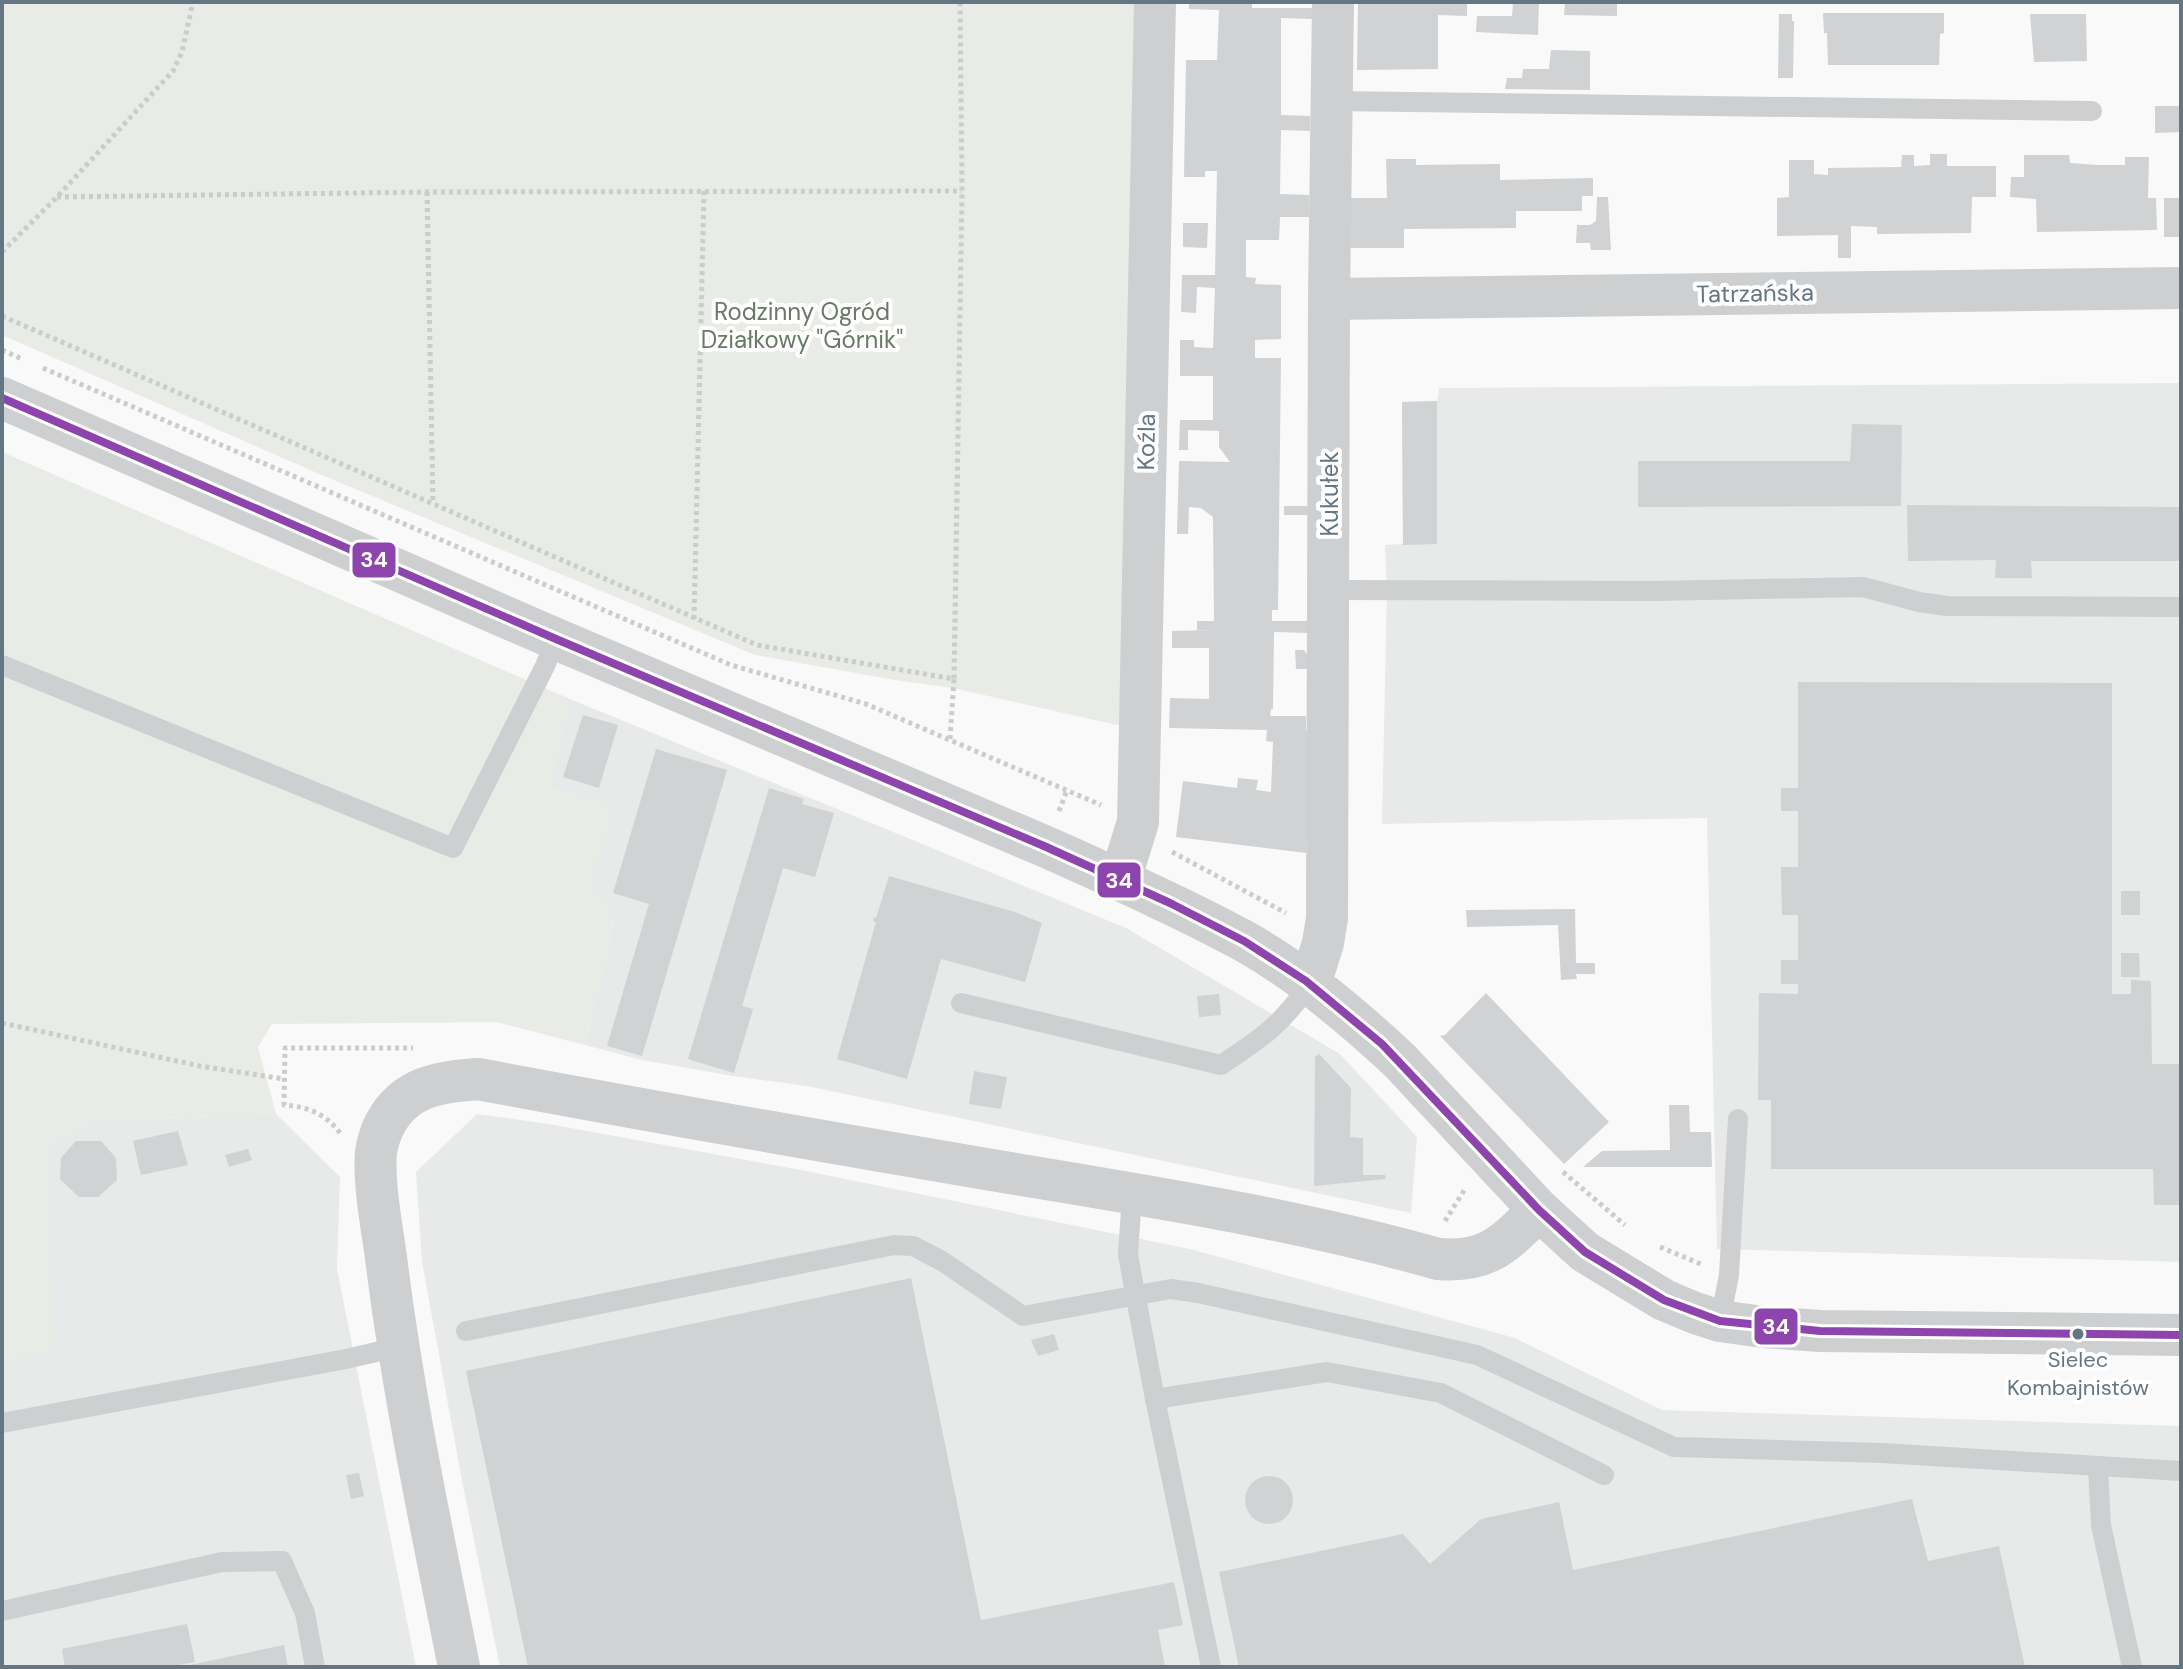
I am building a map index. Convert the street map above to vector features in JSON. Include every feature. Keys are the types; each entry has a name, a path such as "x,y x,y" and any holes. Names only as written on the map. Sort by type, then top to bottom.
{"street":[{"name":"Koźla","path":"1120,880 1138,822 1155,2"},
{"name":"Kukułek","path":"1310,984 1327,918 1333,2"},
{"name":"Tatrzańska","path":"1329,299 2181,288"},
{"path":"2,398 1120,880 1245,942 1310,984 1400,1061 1539,1210 1585,1252 1664,1300 1720,1321 1820,1331 2181,1335"},
{"path":"459,1667 398,1347 379,1194 376,1152 384,1125 398,1104 417,1089 446,1081 478,1079 1132,1194 1310,1229 1438,1259 1460,1261 1486,1255 1539,1210"}],"lane":[{"path":"1332,101 2092,111"},
{"path":"1329,590 1655,591 1863,587 1947,606 2181,607"},
{"path":"2,665 453,848 556,639"},
{"path":"961,1003 1221,1065 1270,1032 1293,1009 1310,984"},
{"path":"1720,1321 1729,1275 1738,1119"},
{"path":"1132,1194 1128,1255 1211,1667"},
{"path":"466,1331 894,1245 913,1246 942,1261 1023,1316 1136,1294 1171,1289 1184,1291 1477,1355 1674,1447 1882,1453 2181,1471"},
{"path":"2,1423 398,1347"},
{"path":"1155,1399 1327,1372 1441,1393 1604,1475"},
{"path":"2098,1468 2101,1525 2132,1667"},
{"path":"2,1611 222,1562 282,1561 305,1613 315,1667"}],"path":[{"path":"2,252 173,71 182,52 193,2"},
{"path":"950,739 954,679 962,191 960,2"},
{"path":"694,619 704,191"},
{"path":"57,197 427,192 962,191"},
{"path":"427,192 433,504"},
{"path":"2,316 757,645 954,679"},
{"path":"2,350 731,665 852,699 1067,790"},
{"path":"1161,844 1182,859 1295,918 1327,918"},
{"path":"2,1023 200,1066 284,1079"},
{"path":"344,1138 319,1112 284,1105 285,1048 423,1048"},
{"path":"1562,1171 1630,1229"},
{"path":"1442,1225 1468,1185"},
{"path":"1656,1245 1729,1275"}],"shaded area":[{"path":"2181,383 2181,1262 1717,1249 1707,818 1382,824 1387,590 1385,545 1403,544 1402,402 1437,401 1439,388"},
{"path":"570,699 1126,928 1340,1054 1417,1137 1411,1213 807,1086 642,1060 585,1045 614,920 589,884 614,806 548,788"},
{"path":"2,1097 98,1120 276,1114 340,1177 337,1269 416,1667 2,1667"},
{"path":"477,1114 549,1124 801,1170 1190,1249 1515,1338 1662,1410 2181,1426 2181,1667 500,1667 422,1262 416,1172"}],"green space":[{"name":"Rodzinny Ogród Działkowy \"Górnik\"","path":"2,2 1134,2 1126,727 953,688 755,655 317,473 2,335"},
{"path":"2,452 570,699 548,788 615,806 589,884 614,920 585,1045 496,1022 272,1024 258,1047 276,1114 98,1120 48,1146 55,1349 2,1364"}],"building":[{"path":"1189,2 1252,2 1252,8 1313,8 1312,19 1281,18 1281,115 1310,116 1310,131 1281,130 1280,194 1309,195 1309,217 1280,217 1279,240 1246,240 1246,277 1256,278 1255,284 1281,285 1281,339 1255,340 1255,358 1281,358 1278,610 1272,610 1272,621 1309,621 1309,633 1274,632 1273,709 1270,716 1306,716 1306,730 1312,730 1306,853 1176,837 1183,781 1237,788 1238,778 1258,780 1256,790 1271,792 1273,742 1266,741 1267,730 1169,728 1170,698 1209,699 1209,648 1172,648 1172,631 1214,630 1197,630 1197,621 1214,621 1213,517 1201,508 1189,507 1188,534 1177,534 1179,461 1230,462 1219,447 1219,431 1188,430 1188,450 1179,450 1180,420 1213,420 1213,376 1180,376 1180,340 1194,340 1194,347 1213,348 1215,288 1197,287 1196,313 1181,312 1182,275 1215,275 1217,171 1205,171 1205,177 1184,177 1186,60 1217,60 1219,10 1189,9"},
{"path":"1358,2 1467,2 1467,16 1438,15 1438,69 1357,70"},
{"path":"1513,2 1539,2 1538,35 1476,32 1477,16 1512,16"},
{"path":"1565,2 1617,2 1617,16 1564,15"},
{"path":"1823,13 1944,13 1939,65 1828,65"},
{"path":"1779,14 1792,14 1794,21 1793,78 1778,78"},
{"path":"2030,14 2086,14 2087,61 2034,62"},
{"path":"1551,50 1590,51 1590,90 1505,89 1507,78 1522,78 1523,69 1549,69"},
{"path":"2155,106 2181,106 2181,132 2155,133"},
{"path":"1930,154 1947,154 1947,166 1996,166 1996,197 1972,197 1971,233 1877,234 1877,227 1851,226 1851,258 1838,258 1838,235 1777,236 1777,198 1789,197 1789,160 1814,160 1814,174 1828,175 1828,168 1901,167 1902,155 1914,155 1914,166 1930,165"},
{"path":"2024,155 2069,155 2070,163 2098,165 2125,165 2125,157 2149,157 2148,198 2156,198 2157,230 2037,232 2036,199 2010,197 2011,177 2024,177"},
{"path":"1386,159 1416,159 1416,165 1500,164 1500,180 1593,178 1593,196 1582,196 1582,211 1516,211 1516,228 1404,229 1404,248 1348,248 1347,198 1387,198"},
{"path":"1597,197 1608,197 1611,250 1591,250 1590,243 1576,243 1577,225 1590,225 1596,221"},
{"path":"2164,198 2180,198 2180,237 2164,237"},
{"path":"1183,223 1208,223 1207,248 1183,247"},
{"path":"1437,401 1437,544 1403,545 1402,402"},
{"path":"1852,424 1902,425 1901,506 1638,507 1638,461 1850,461"},
{"path":"1907,505 2181,507 2181,561 2031,561 2032,578 1995,578 1996,560 1908,561"},
{"path":"1284,506 1310,506 1310,515 1284,515"},
{"path":"1295,650 1304,650 1309,657 1309,669 1296,669"},
{"path":"1798,682 2112,683 2112,994 2131,994 2131,980 2151,981 2152,1064 2181,1064 2181,1205 2154,1205 2153,1169 1771,1169 1771,1100 1758,1100 1759,993 1798,994 1798,984 1781,984 1781,960 1798,960 1798,915 1782,915 1781,867 1798,867 1798,811 1781,811 1781,788 1798,788"},
{"path":"583,715 618,725 599,788 563,777"},
{"path":"656,749 727,770 642,1056 607,1046 649,904 613,893"},
{"path":"769,788 804,799 802,804 834,813 815,877 783,868 742,1006 753,1009 734,1073 688,1059"},
{"path":"889,876 1015,912 1042,923 1025,982 941,959 907,1079 837,1059 876,922 873,921 874,917"},
{"path":"2121,891 2140,891 2140,915 2121,915"},
{"path":"1575,909 1576,963 1595,963 1595,974 1576,974 1577,979 1561,980 1558,925 1467,927 1466,910"},
{"path":"2121,953 2139,953 2140,977 2121,977"},
{"path":"1486,993 1609,1122 1564,1164 1440,1036 1445,1035"},
{"path":"1219,994 1221,1015 1199,1017 1197,996"},
{"path":"1319,1054 1351,1088 1350,1137 1363,1138 1363,1175 1385,1175 1386,1179 1314,1186 1315,1057"},
{"path":"974,1071 1007,1077 1001,1109 969,1104"},
{"path":"1669,1105 1689,1105 1690,1132 1711,1132 1712,1167 1583,1167 1602,1151 1670,1150"},
{"path":"178,1131 188,1165 141,1175 133,1141"},
{"path":"76,1141 101,1141 116,1158 117,1180 98,1197 79,1197 60,1179 61,1158"},
{"path":"248,1149 252,1160 229,1167 225,1155"},
{"path":"911,1278 981,1620 1174,1582 1183,1625 1158,1630 1165,1667 528,1667 466,1371"},
{"path":"1054,1334 1059,1350 1038,1356 1031,1340"},
{"path":"359,1473 364,1496 351,1499 346,1475"},
{"path":"1269,1476 1286,1483 1293,1500 1286,1517 1269,1524 1252,1517 1245,1500 1252,1483"},
{"path":"1912,1499 1928,1561 1999,1546 2025,1667 1239,1667 1219,1572 1403,1534 1430,1564 1481,1519 1559,1502 1573,1570"},
{"path":"187,1624 195,1662 168,1667 65,1667 62,1649"},
{"path":"284,1645 288,1667 185,1667 185,1666"}],"transit line":[{"name":"34","path":"2,398 556,639 1044,846 1170,903 1244,941 1306,981 1382,1044 1539,1210 1585,1252 1664,1300 1720,1321 1820,1331 2181,1335"}],"place":[{"name":"Sielec Kombajnistów","path":"2078,1334"}]}
